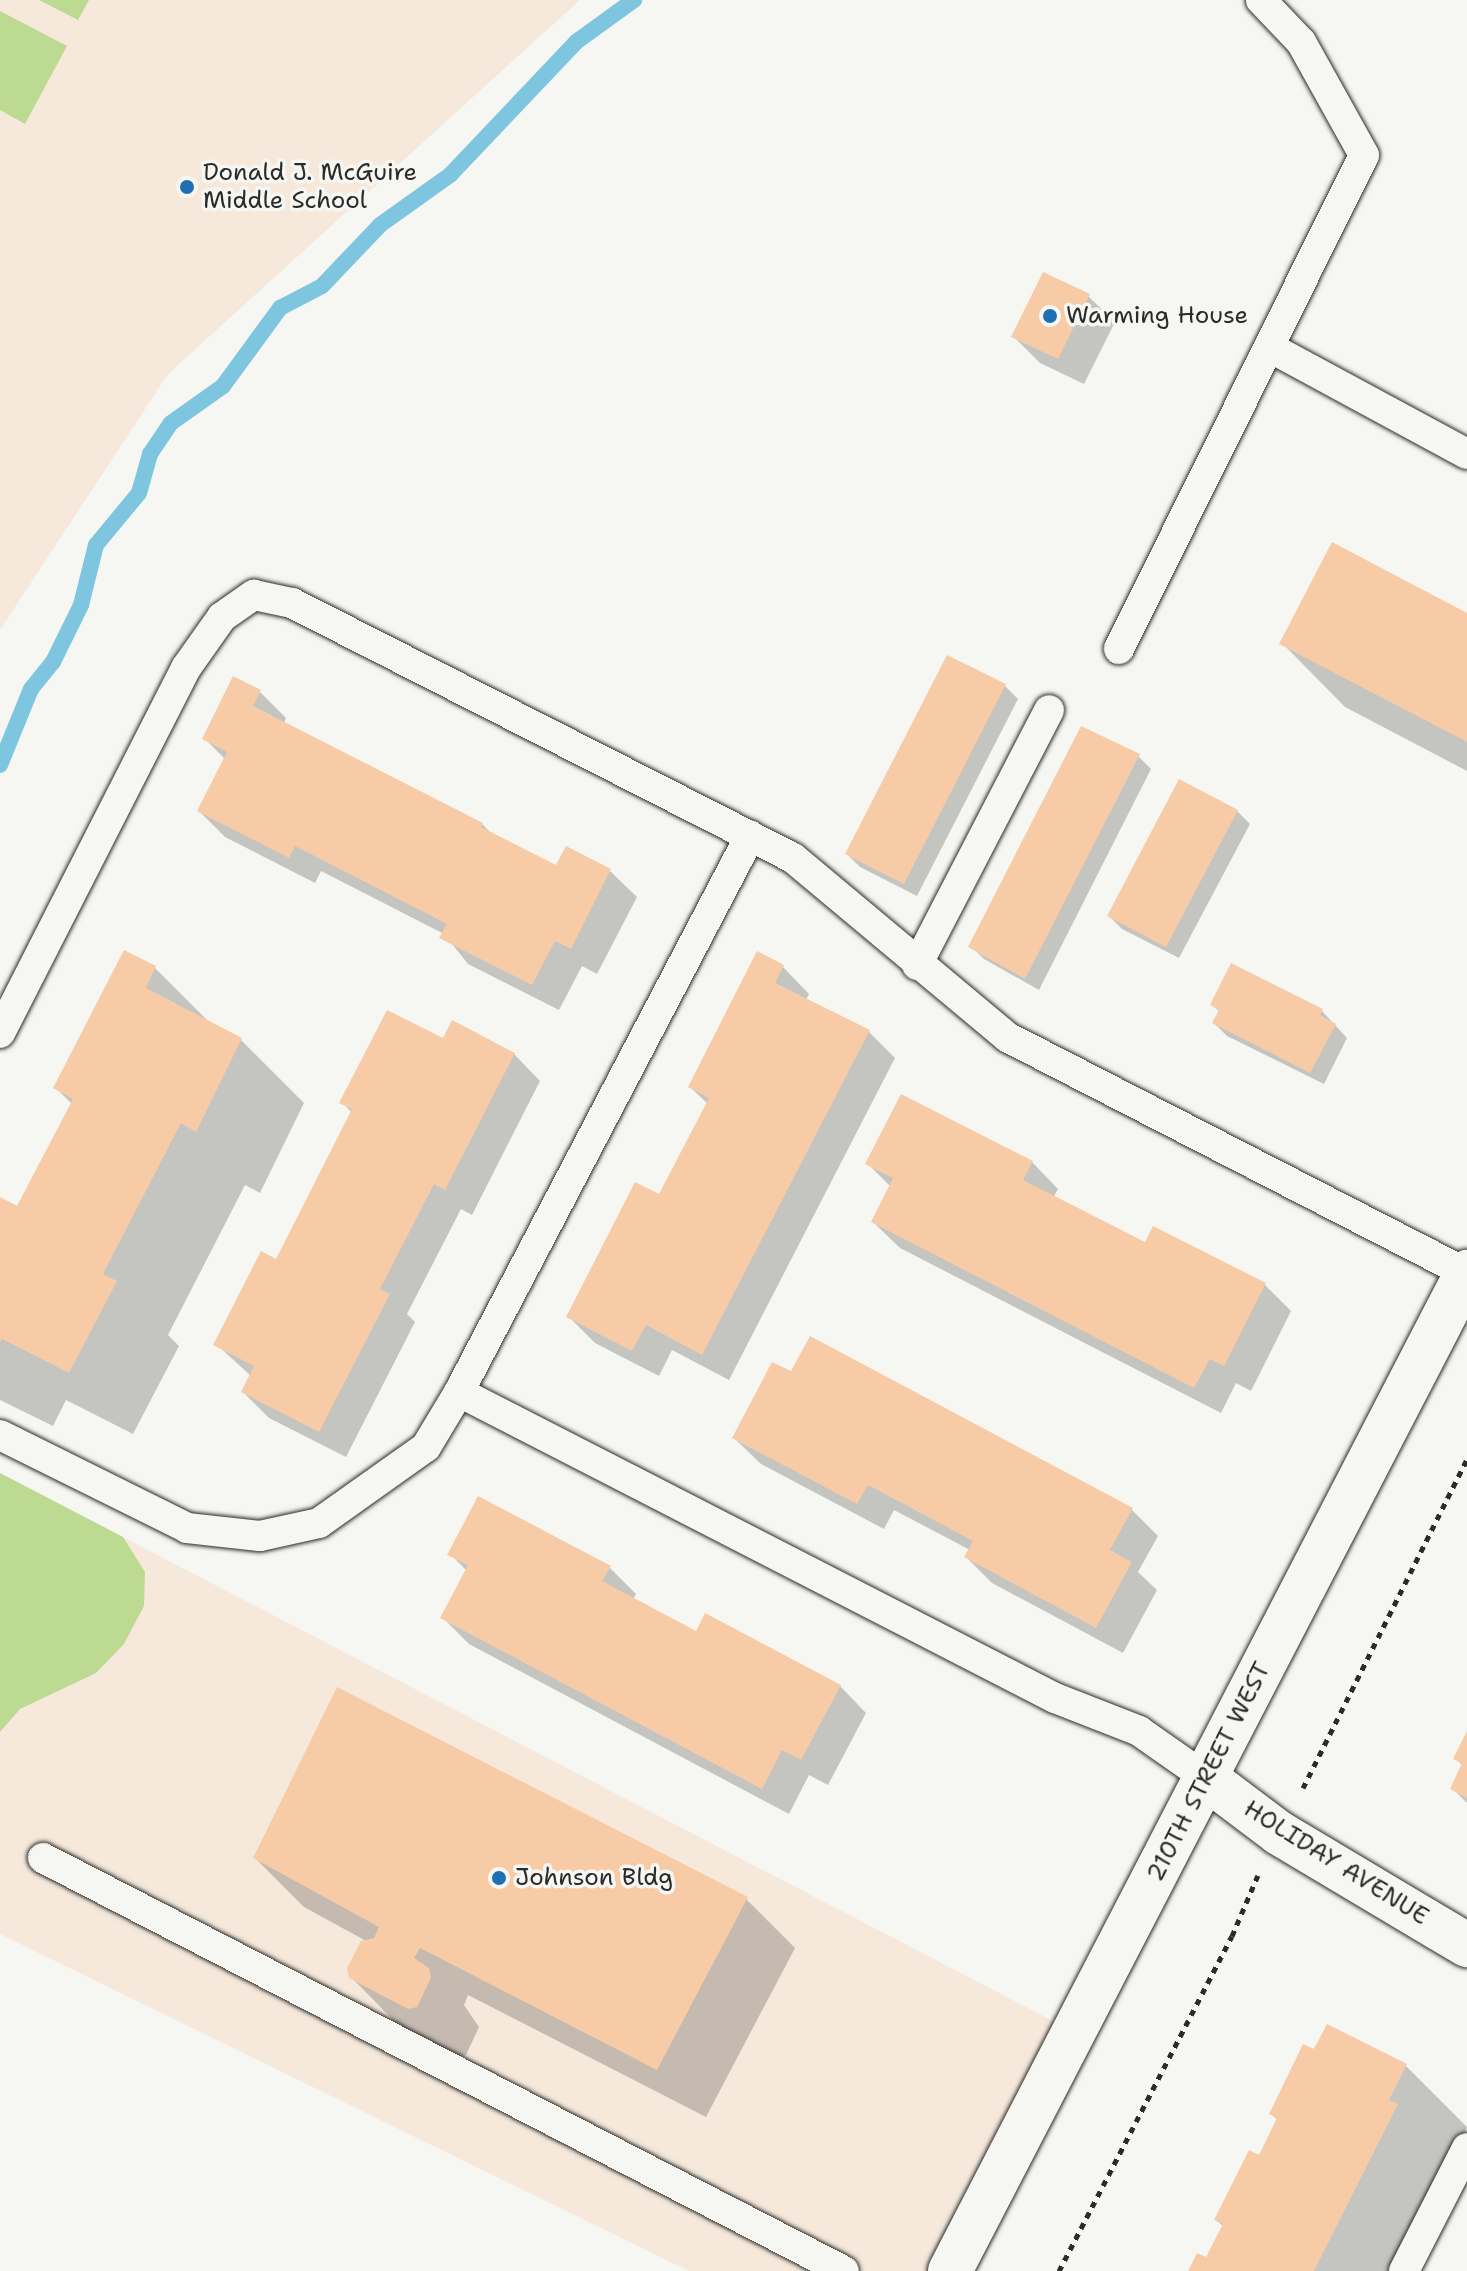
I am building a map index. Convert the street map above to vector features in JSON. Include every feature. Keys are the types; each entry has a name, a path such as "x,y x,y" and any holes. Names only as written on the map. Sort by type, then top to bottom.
{"street":[{"name":"210TH STREET WEST","path":"950,2271 1467,1273"},
{"name":"HOLIDAY AVENUE","path":"1206,1778 1279,1833 1467,1945"}],"lane":[{"path":"1119,649 1271,348 1364,155 1301,42 1261,0"},
{"path":"1271,348 1467,454"},
{"path":"0,1033 186,668 222,617 254,595 292,603 793,858 836,890 917,965 1007,1037 1467,1273"},
{"path":"917,965 1049,710"},
{"path":"0,1435 187,1528 260,1536 319,1523 426,1447 459,1392 750,836"},
{"path":"459,1392 1055,1698 1139,1731 1206,1778"},
{"path":"43,1858 844,2271"},
{"path":"1404,2271 1467,2148"}],"shaded area":[{"name":"Donald J. McGuire Middle School","path":"0,0 580,0 168,374 0,630"},
{"path":"0,1473 1074,2032 948,2271 689,2271 0,1934"}],"green space":[{"path":"39,0 89,0 78,20"},
{"path":"0,11 67,46 25,124 0,110"},
{"path":"0,1473 123,1537 145,1572 144,1606 124,1644 96,1673 20,1709 0,1732"}],"building":[{"name":"Warming House","path":"1043,272 1090,294 1058,359 1011,337"},
{"path":"1332,542 1467,613 1467,742 1279,644"},
{"path":"947,655 1006,684 904,884 845,854"},
{"path":"233,676 261,690 253,706 483,823 481,827 556,865 566,846 611,869 571,949 555,941 532,985 439,938 447,924 295,846 289,858 197,811 227,752 202,739"},
{"path":"1081,726 1140,754 1025,979 968,947"},
{"path":"1179,779 1238,810 1166,947 1107,916"},
{"path":"124,950 156,966 146,988 242,1038 196,1132 181,1123 103,1274 117,1281 69,1373 2,1339 0,1343 0,1197 17,1206 73,1099 53,1088"},
{"path":"757,951 784,965 775,983 870,1030 702,1355 646,1325 632,1351 566,1317 635,1182 659,1194 709,1098 688,1087"},
{"path":"1231,963 1323,1009 1320,1015 1336,1024 1310,1073 1212,1023 1219,1010 1210,1005"},
{"path":"387,1010 443,1038 452,1020 515,1053 445,1190 434,1184 380,1289 390,1294 319,1432 241,1392 254,1366 213,1345 261,1251 276,1259 352,1109 339,1103"},
{"path":"901,1094 1033,1161 1023,1180 1145,1242 1153,1226 1266,1283 1224,1366 1210,1359 1194,1388 871,1222 893,1178 865,1164"},
{"path":"810,1336 1133,1508 1110,1550 1132,1562 1096,1628 964,1557 973,1541 868,1485 857,1504 732,1438 772,1362 791,1371"},
{"path":"478,1496 611,1566 602,1581 696,1631 705,1613 841,1685 801,1760 782,1750 762,1789 440,1618 468,1565 447,1555"},
{"name":"Johnson Bldg","path":"337,1687 748,1897 657,2070 420,1948 414,1958 429,1968 431,1978 417,2007 408,2009 349,1978 347,1968 361,1941 374,1938 379,1927 253,1858"},
{"path":"1467,1731 1467,1798 1450,1789 1462,1763 1453,1759"},
{"path":"1327,2024 1407,2064 1389,2100 1398,2104 1314,2271 1188,2271 1197,2253 1206,2257 1223,2224 1214,2220 1249,2150 1259,2155 1277,2118 1269,2114 1303,2044 1314,2049"}],"waterway":[{"path":"0,765 31,689 53,662 81,605 96,545 139,493 150,454 171,423 223,386 280,308 322,286 380,225 450,175 576,42 634,0"}],"place":[{"name":"Donald J. McGuire Middle School","path":"187,187"},
{"name":"Warming House","path":"1050,316"},
{"name":"Johnson Bldg","path":"499,1878"}]}
